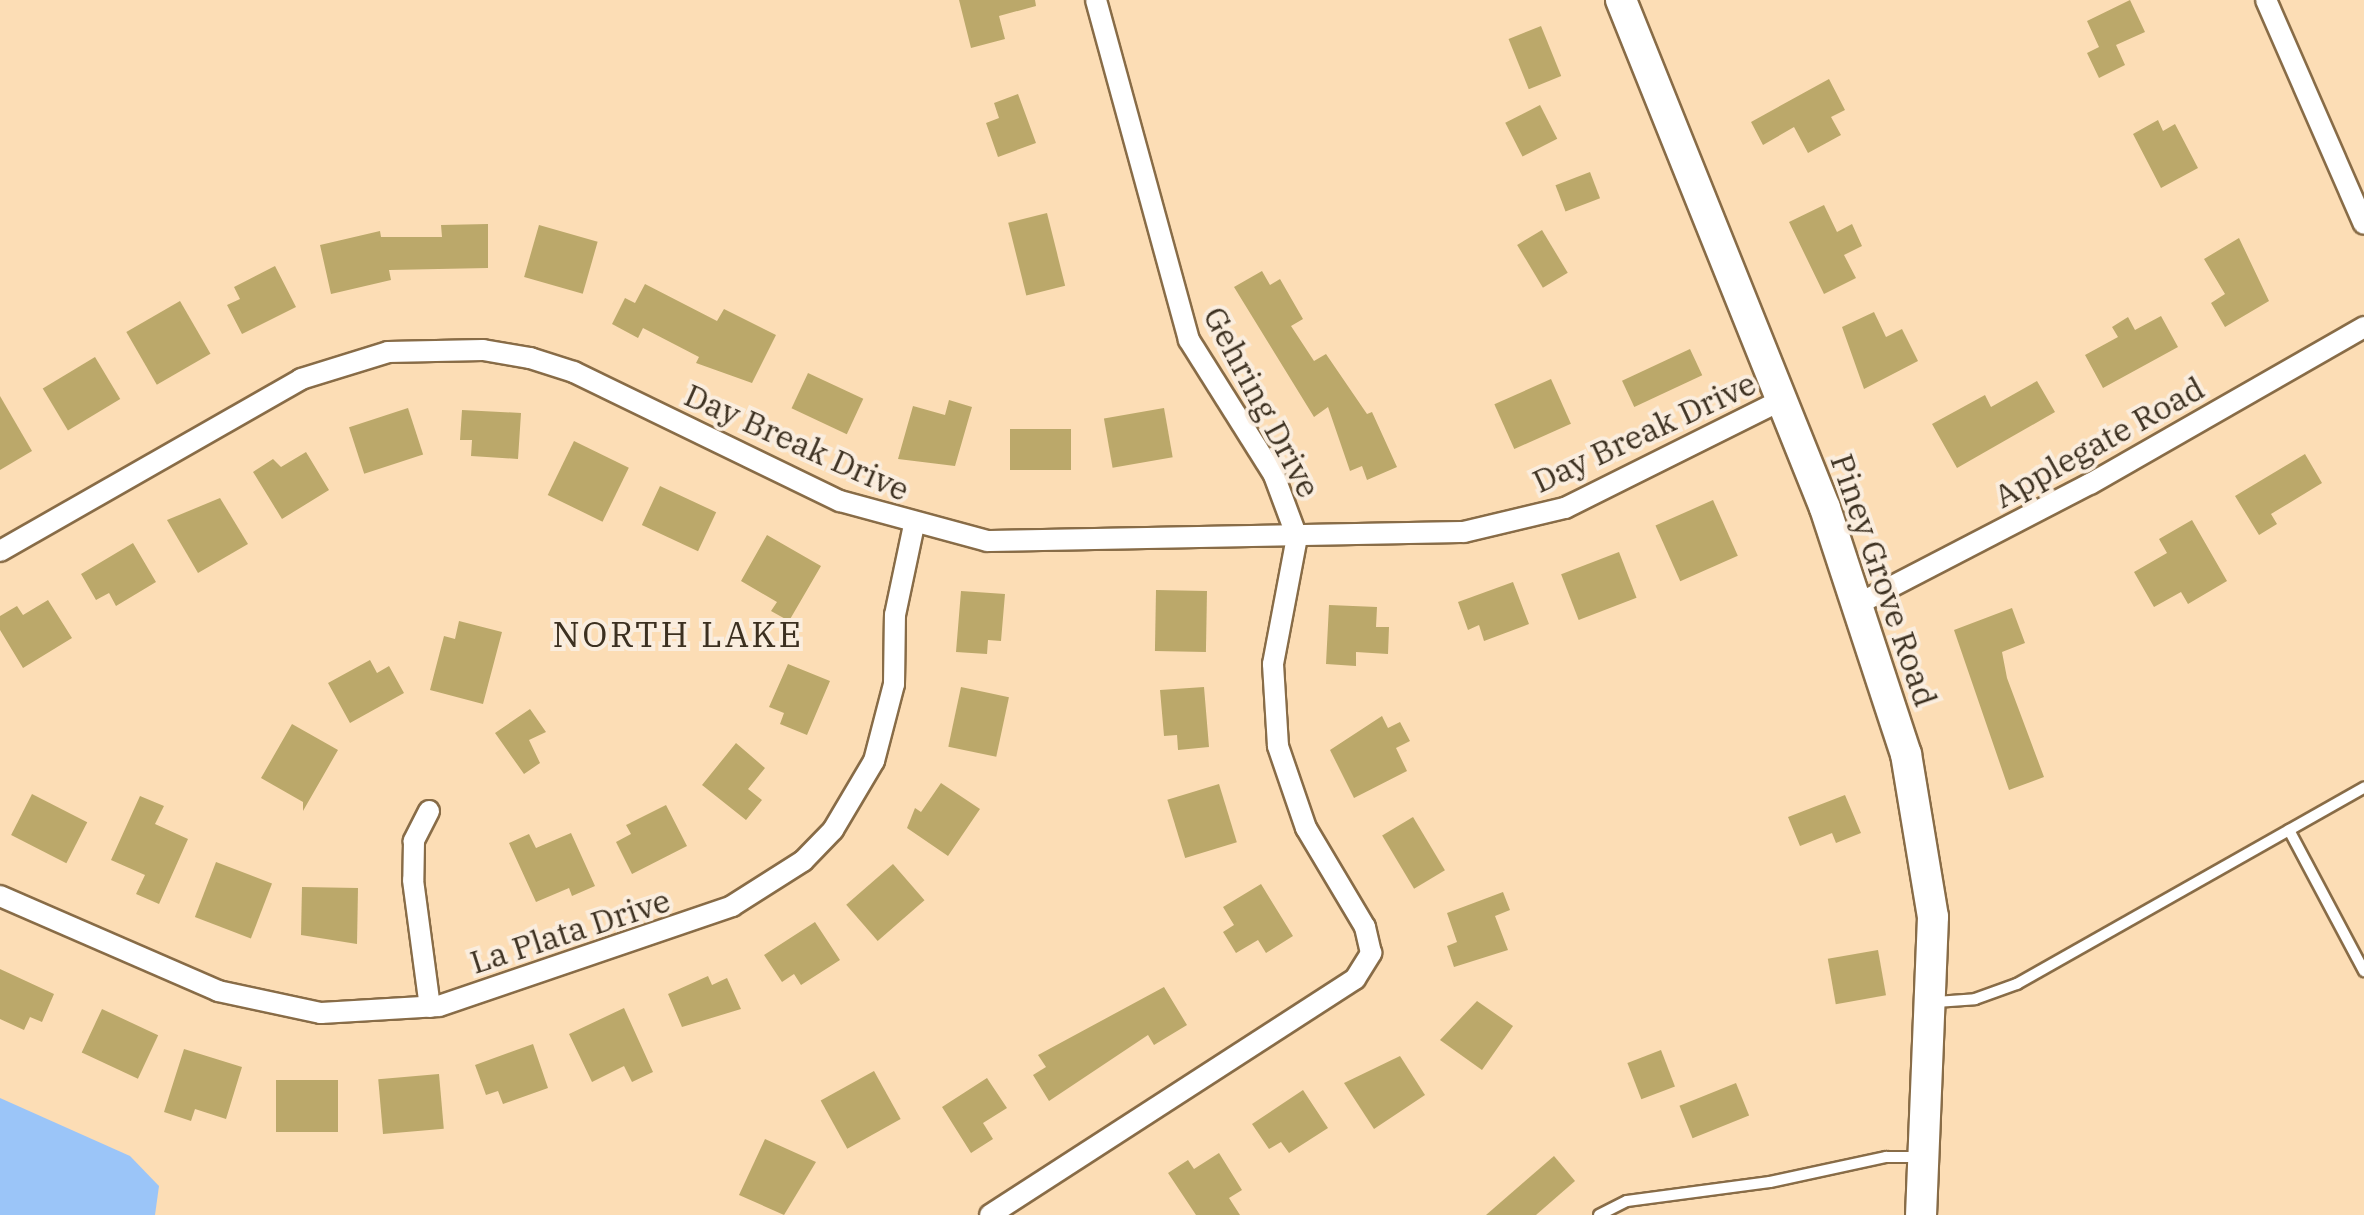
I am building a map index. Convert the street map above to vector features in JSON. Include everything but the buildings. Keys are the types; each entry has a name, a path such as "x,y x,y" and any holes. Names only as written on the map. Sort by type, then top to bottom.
{"main road":[{"name":"Piney Grove Road","path":"1621,0 1860,603 1923,834 1934,1002 1922,1215"}],"street":[{"name":"Gehring Drive","path":"990,1215 1364,969 1370,938 1306,828 1278,746 1274,664 1297,537 1274,476 1189,340 1096,0"},
{"path":"2266,0 2364,224"},
{"name":"Applegate Road","path":"1860,603 2090,484 2364,327"},
{"name":"Day Break Drive","path":"0,550 301,379 342,362 443,349 530,358 574,372 840,500 914,525 987,540 1464,532 1521,521 1629,479 1782,400"},
{"name":"La Plata Drive","path":"0,896 218,990 268,1005 321,1013 430,1008 628,947 732,906 804,860 855,799 880,743 914,525"},
{"path":"429,810 414,840 413,880 430,1008"}],"lane":[{"path":"1934,1002 1975,999 2017,984 2364,788"},
{"path":"2289,830 2364,971"},
{"path":"1599,1215 1627,1201 1770,1182 1886,1157 1926,1157"}],"water":[{"path":"0,1098 130,1156 159,1186 155,1215 0,1215"}],"district":[{"name":"NORTH LAKE","path":"678,634"}]}
